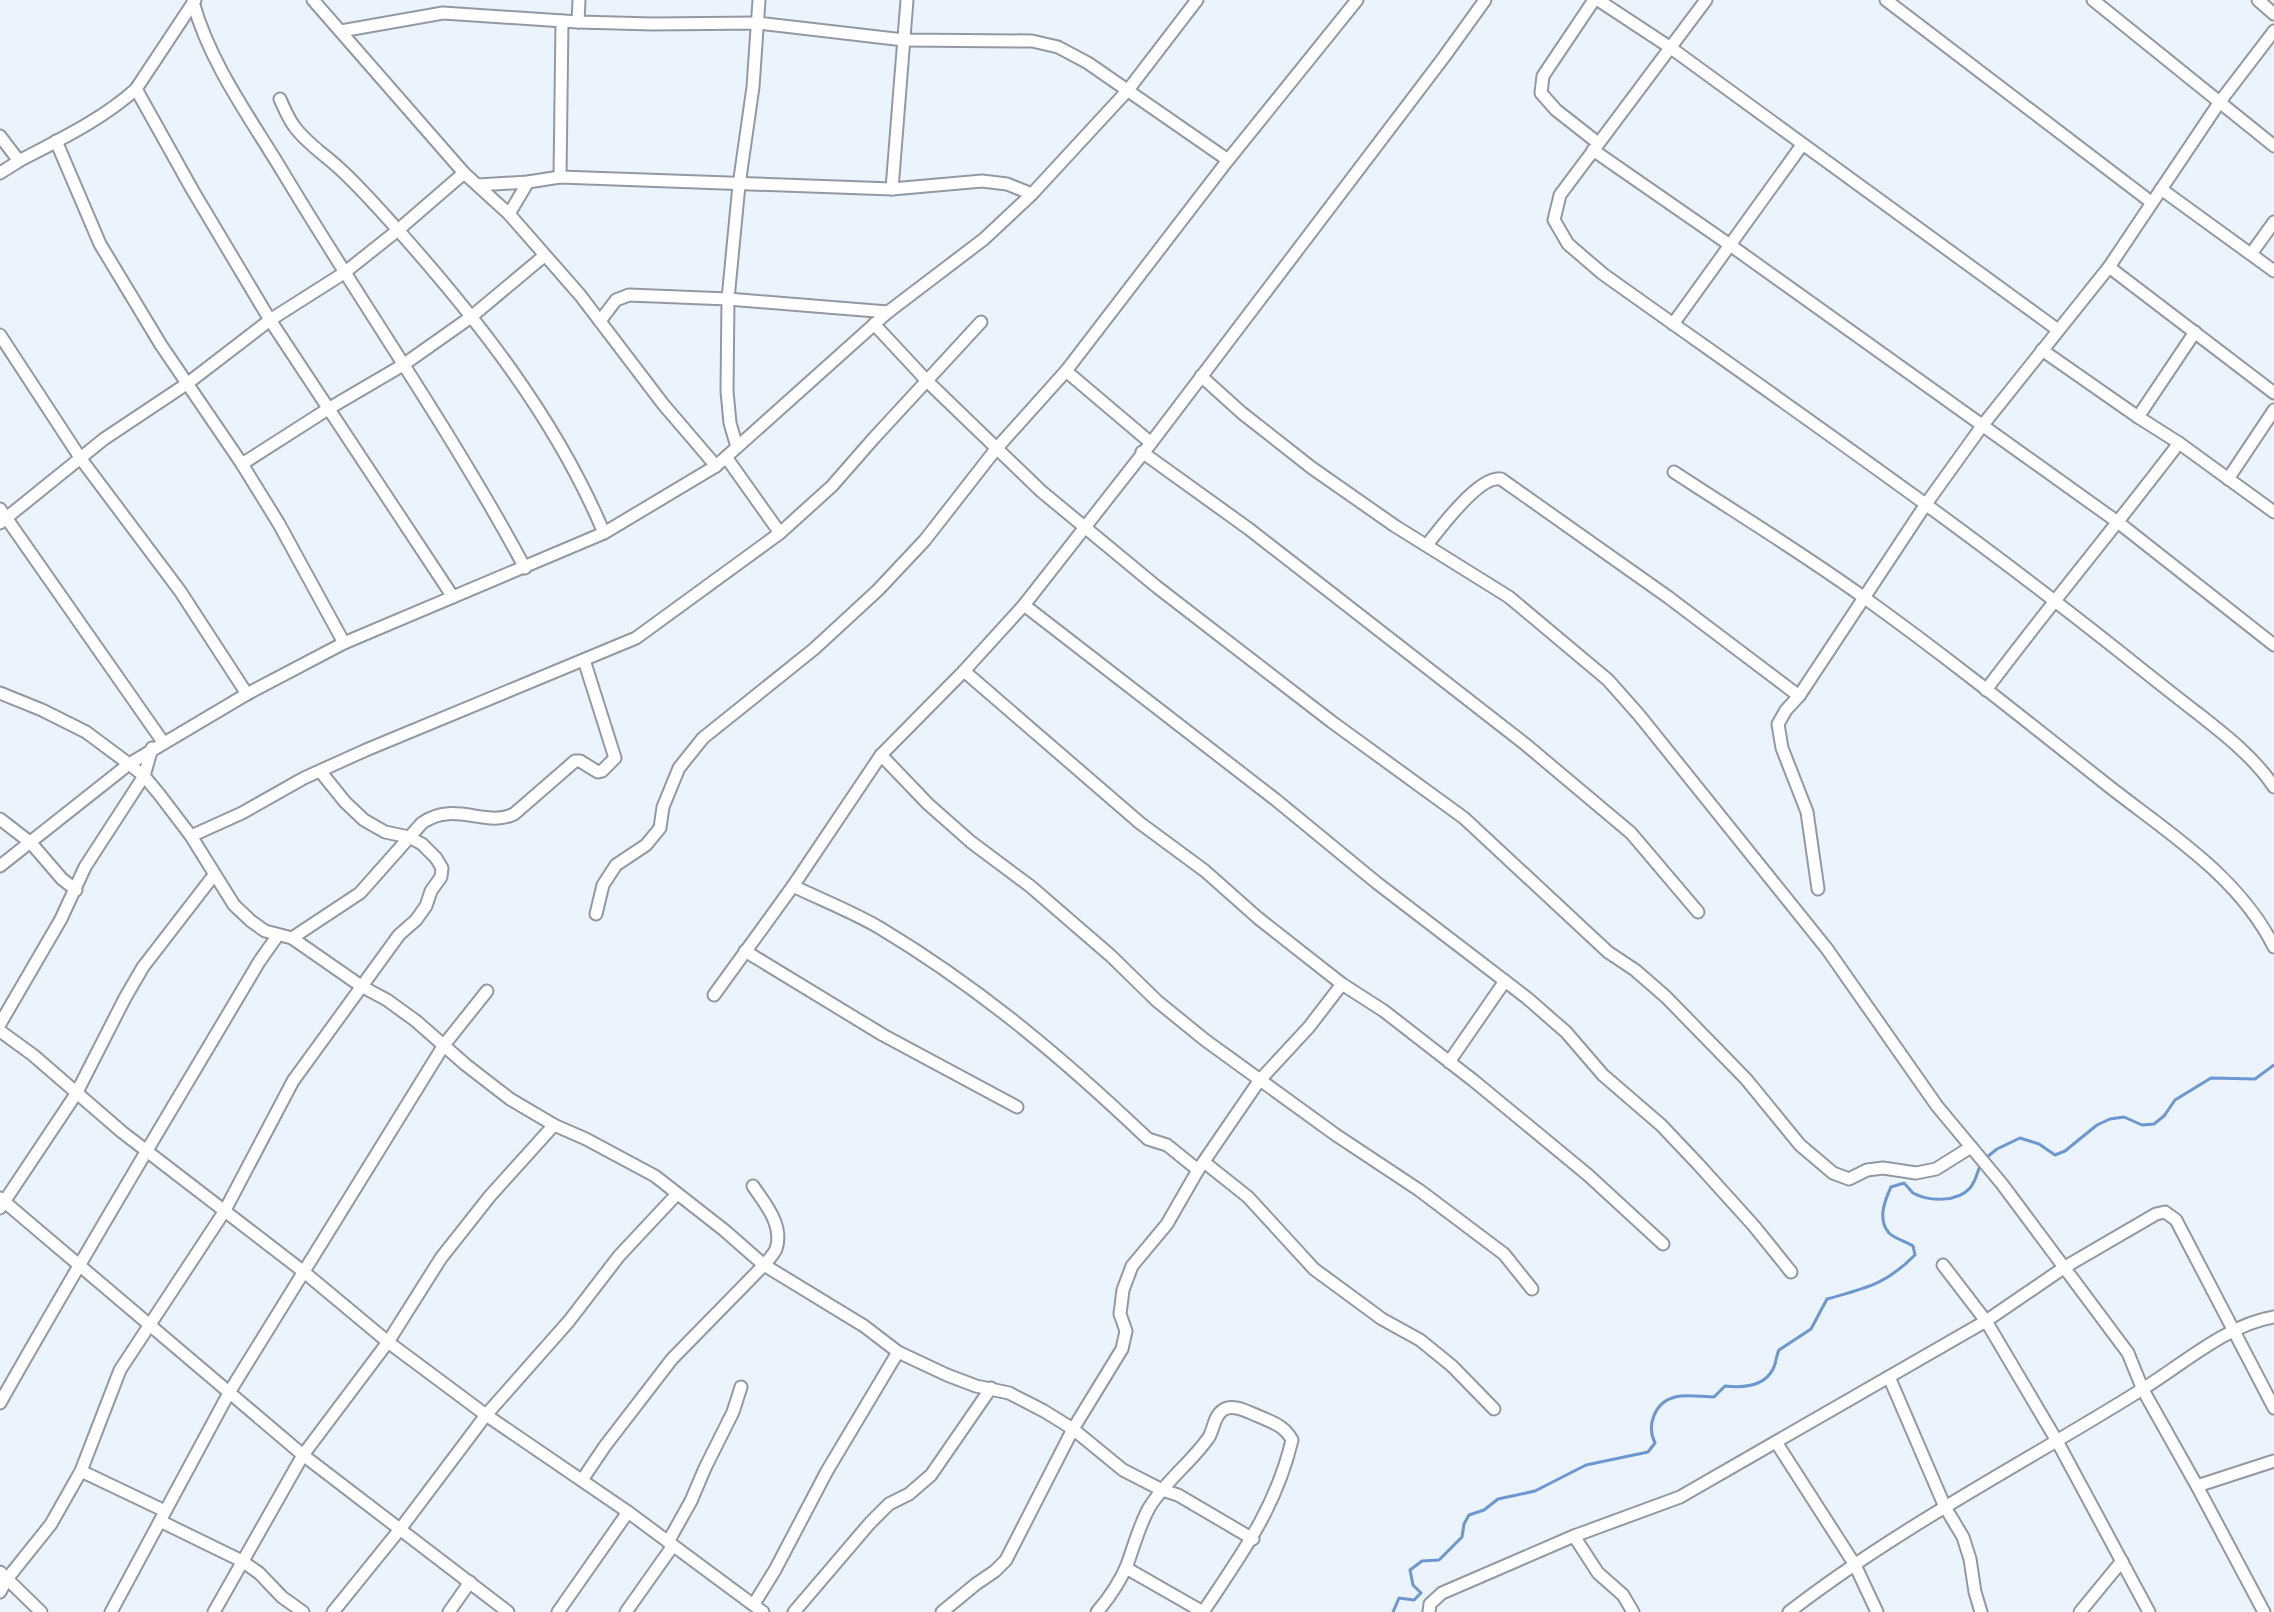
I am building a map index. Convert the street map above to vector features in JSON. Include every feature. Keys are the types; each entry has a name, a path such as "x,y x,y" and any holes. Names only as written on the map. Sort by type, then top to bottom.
{"street":[{"path":"313,0 464,173 509,214 580,295 663,404 716,466"},
{"path":"578,22 579,0"},
{"path":"737,447 730,423 727,391 728,299 739,185 750,117 759,0"},
{"path":"892,189 907,0"},
{"path":"0,866 129,764 247,694 344,643 604,533 716,466 874,324 984,239 1032,194 1128,90 1197,0"},
{"path":"596,914 603,885 616,865 646,845 660,828 663,807 679,768 703,738 814,649 878,590 925,540 996,449 1066,371 1228,160 1357,0"},
{"path":"714,995 793,886 881,755 1024,605 1086,528 1485,0"},
{"path":"2058,330 1671,48 1596,0 1543,76 1541,93 1595,146 2119,523 2274,645"},
{"path":"1706,0 1560,195 1554,220 1568,244 1603,274 1926,504 2054,600 2219,730 2262,769 2274,787"},
{"path":"1886,0 2151,202"},
{"path":"2093,0 2274,146"},
{"path":"2258,0 2274,14"},
{"path":"0,173 124,100 136,89 194,1"},
{"path":"194,1 201,29 227,80 464,462 525,568"},
{"path":"341,31 442,6 578,22 758,23 904,40 1032,41 1058,47 1088,63 1228,160"},
{"path":"560,177 562,21"},
{"path":"1818,889 1807,812 1782,748 1778,724 1926,504 1982,426 2109,267 2219,103 2274,31"},
{"path":"136,89 270,320 453,597"},
{"path":"280,99 294,126 398,230 471,317 530,395 564,449 604,533"},
{"path":"0,136 19,161"},
{"path":"56,141 100,244 161,345 279,524 344,643"},
{"path":"1673,324 1802,145"},
{"path":"157,745 2,517 104,439 188,383 270,320 344,273 464,173"},
{"path":"478,185 560,177 892,189 982,181 1007,184 1032,194"},
{"path":"509,214 528,182"},
{"path":"2161,189 2274,271"},
{"path":"2251,254 2274,222"},
{"path":"242,464 403,365 471,317 544,256"},
{"path":"2109,267 2274,393"},
{"path":"600,321 616,300 629,295 728,299 888,312"},
{"path":"191,836 366,750 636,638 780,533 832,486 981,322"},
{"path":"874,324 928,382 1041,491 1157,587 1307,703 1464,818 1608,952 1666,997 1746,1079 1800,1145 1833,1173 1849,1179 1867,1170 1883,1168 1916,1173 1936,1169 1971,1147"},
{"path":"2138,417 2195,332"},
{"path":"0,335 81,459 180,591 247,694"},
{"path":"2042,350 2274,512"},
{"path":"1066,371 1146,448 1525,744 1631,833 1698,912"},
{"path":"1201,376 1312,468 1395,526 1509,597 1608,680 1827,949 1937,1106 1983,1159 2128,1353 2143,1390 2264,1612"},
{"path":"2228,479 2274,410"},
{"path":"1986,690 2179,443"},
{"path":"726,457 780,533"},
{"path":"1674,472 1863,597 2107,786 2190,846 2236,893 2266,930 2274,947"},
{"path":"1427,545 1457,507 1487,481 1494,477 1501,479 1668,597 1799,696"},
{"path":"1024,605 1566,1032 1603,1075 1661,1125 1754,1226 1791,1272"},
{"path":"292,938 360,893 422,823 431,817 444,813 504,819 514,814 575,761 598,772 614,760 615,753 584,660"},
{"path":"964,671 1140,823 1205,871 1258,918 1342,984 1384,1011 1449,1062 1588,1175 1663,1244"},
{"path":"0,693 86,732 129,764 144,776 191,836 234,905 265,931 292,938 361,986 387,1000 510,1099 655,1176 764,1265 864,1326 898,1352 976,1386 1009,1393 1044,1411 1073,1429 1123,1470 1178,1495 1253,1539"},
{"path":"0,1024 61,919 85,867 144,776 157,745"},
{"path":"881,755 928,804 1030,886 1111,956 1157,1001 1259,1081 1419,1190 1504,1254 1532,1289"},
{"path":"0,1592 4,1576 51,1524 81,1471 120,1370 224,1212 293,1081 399,935 416,920 441,877 442,868 422,844 409,837 385,832 364,820 320,771"},
{"path":"0,819 31,843 62,879 76,890"},
{"path":"214,875 143,967 76,1094 1,1203 303,1455 508,1612"},
{"path":"793,886 877,926 995,1005 1050,1049 1148,1139 1167,1145 1248,1197 1314,1269 1382,1319 1420,1340 1452,1366 1494,1409"},
{"path":"0,1403 112,1207 278,935"},
{"path":"745,951 883,1035 1017,1107"},
{"path":"1449,1062 1505,981"},
{"path":"942,1612 1006,1560 1073,1429 1122,1349 1126,1331 1120,1314 1123,1290 1132,1266 1167,1224 1201,1166 1259,1081 1309,1027 1342,984"},
{"path":"111,1612 230,1391 444,1045 487,991"},
{"path":"0,1031 33,1055 122,1132 304,1272 388,1342 758,1608 827,1471 898,1352"},
{"path":"214,1612 303,1455 388,1342 441,1258 490,1196 554,1125"},
{"path":"582,1480 672,1359 776,1250 777,1229 770,1210 753,1186"},
{"path":"333,1612 486,1415 569,1321 619,1256 677,1194"},
{"path":"1429,1612 1430,1604 1442,1593 1574,1536 1680,1497 1986,1321 2065,1267 2156,1214 2165,1212 2176,1220 2274,1408"},
{"path":"1943,1265 1986,1321 2057,1441 2149,1612"},
{"path":"1789,1612 1945,1507 2143,1390 2233,1331 2256,1320 2274,1317"},
{"path":"1889,1377 1945,1507 1963,1537 1981,1612"},
{"path":"626,1612 670,1544 733,1412 741,1387"},
{"path":"794,1612 889,1504 909,1494 931,1475 991,1388"},
{"path":"1097,1612 1126,1568 1149,1508 1210,1436 1217,1416 1225,1408 1244,1410 1280,1426 1289,1434 1292,1440 1290,1450 1276,1493 1253,1539 1203,1612 1126,1568"},
{"path":"1776,1442 1855,1565 1877,1612"},
{"path":"2197,1486 2274,1461"},
{"path":"81,1471 242,1561 303,1612"},
{"path":"558,1612 628,1512"},
{"path":"1574,1536 1598,1573 1623,1595 1633,1612"},
{"path":"2080,1612 2122,1561"},
{"path":"4,1576 41,1612"},
{"path":"449,1612 470,1582"}],"waterway":[{"path":"1987,1157 2020,1138 2039,1144 2055,1155 2110,1119 2124,1117 2142,1125 2154,1124 2175,1100 2211,1078 2255,1079 2274,1065"},
{"path":"1393,1612 1399,1598 1414,1600 1421,1593 1413,1585 1410,1570 1422,1561 1439,1560 1462,1537 1469,1515 1484,1510 1498,1499 1535,1491 1586,1465 1648,1452 1655,1443 1652,1436 1654,1415 1668,1400 1684,1396 1714,1397 1725,1386 1746,1386 1764,1380 1773,1369 1779,1350 1811,1329 1827,1299 1884,1279 1915,1255 1913,1246 1891,1235 1885,1228 1883,1210 1891,1187 1904,1183 1920,1196 1951,1198 1970,1188 1981,1163"}]}
